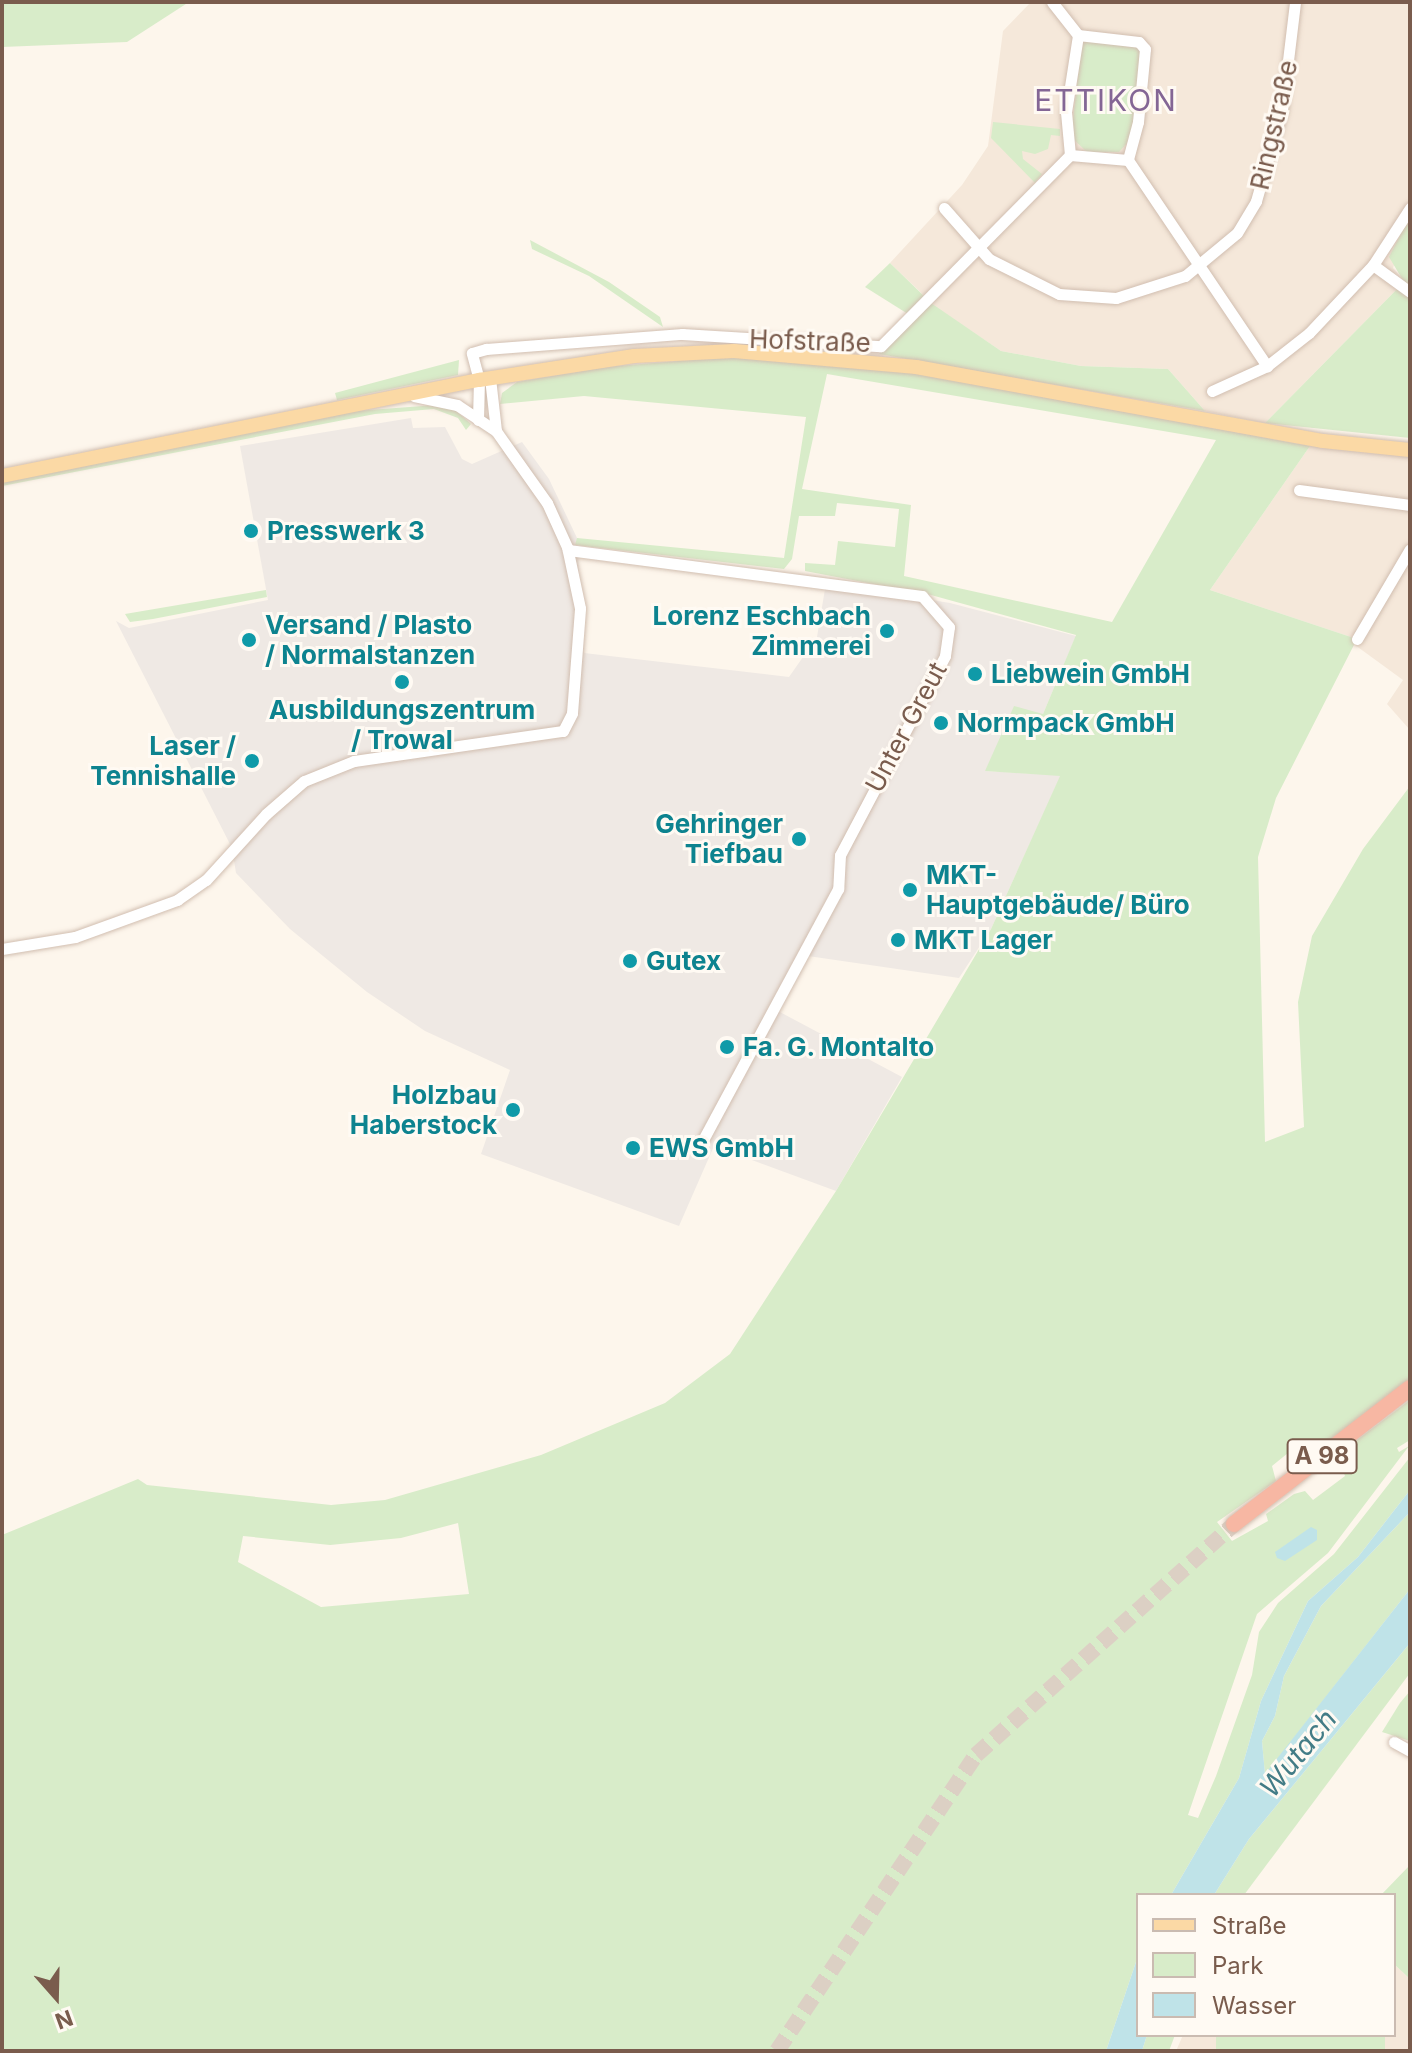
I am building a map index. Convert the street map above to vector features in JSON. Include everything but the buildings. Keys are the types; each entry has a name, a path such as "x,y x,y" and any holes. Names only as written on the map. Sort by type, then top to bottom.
{"highway":[{"name":"A 98","path":"1234,1524 1410,1388"}],"main road":[{"path":"2,476 484,379 634,356 781,352 916,367 1323,441 1410,450"}],"street":[{"path":"1052,2 1078,35 1130,40 1145,49 1138,122 1128,160 1267,366"},
{"name":"Ringstraße","path":"944,208 979,248 1031,283 1090,300 1153,290 1200,267 1237,233 1261,190 1282,110 1295,2"},
{"path":"1078,35 1066,112 1070,155 1128,160"},
{"name":"Hofstraße","path":"484,379 472,353 682,334 878,347 1070,155"},
{"path":"1212,391 1267,366 1309,333 1373,265 1410,208"},
{"path":"1373,265 1410,292"},
{"path":"478,420 484,379"},
{"path":"2,949 75,937 177,900 206,880 266,814 304,781 354,761 563,731 572,713 579,663 580,608 568,550 547,503 496,431 484,379"},
{"path":"403,394 457,405 496,431"},
{"path":"1299,490 1410,505"},
{"path":"1357,639 1410,549"},
{"name":"Unter Greut","path":"568,550 922,596 949,627 945,656 840,855 838,889 704,1138"},
{"path":"1394,1742 1410,1751"}],"shaded area":[{"path":"1031,2 1410,2 1410,221 1393,268 1405,281 1265,423 1205,411 1168,369 1081,366 1001,351 937,308 890,263 962,185 988,146 1003,31"},
{"path":"411,418 413,428 445,427 462,459 472,464 522,442 549,479 577,538 584,653 789,677 817,637 826,583 950,603 1076,636 1043,714 985,771 1061,775 991,929 959,978 808,956 778,1011 902,1077 836,1191 714,1146 679,1226 481,1154 510,1070 425,1031 367,992 290,929 236,873 232,848 116,621 129,628 268,600 240,446"},
{"path":"1310,446 1410,457 1410,730 1387,704 1403,680 1355,645 1357,639 1210,590"},
{"path":"1396,1966 1410,1979 1410,2051 1176,2051 1182,2037 1396,2037"}],"green space":[{"path":"2,2 189,2 127,42 2,47"},
{"path":"1082,41 1141,48 1134,118 1128,142 1119,152 1087,152 1071,137"},
{"path":"993,122 1060,129 1060,136 1051,135 1048,149 1035,154 1022,151 1023,159 1042,174 1035,183 991,138"},
{"path":"1408,220 1410,438 1265,423 1404,282 1389,257"},
{"path":"530,240 609,282 660,317 663,327 589,276 532,249"},
{"path":"890,263 925,297 908,314 865,287"},
{"path":"931,303 1001,351 1081,366 1168,369 1205,411 879,354"},
{"path":"728,357 870,365 1310,446 1210,590 1357,639 1276,798 1258,857 1265,1142 1304,1127 1298,1002 1312,936 1363,849 1410,786 1410,1380 1319,1451 1288,1453 1272,1466 1276,1481 1217,1522 1232,1541 1268,1521 1266,1514 1294,1494 1305,1491 1313,1500 1345,1476 1340,1463 1345,1449 1410,1400 1410,1440 1397,1448 1399,1452 1409,1446 1328,1553 1257,1614 1188,1815 1198,1818 1216,1776 1252,1675 1259,1632 1278,1603 1334,1554 1410,1457 1410,1490 1358,1557 1308,1601 1261,1701 1239,1778 1172,1893 1136,1893 1136,1962 1106,2051 2,2051 2,1535 138,1479 147,1485 331,1505 385,1500 541,1455 665,1403 730,1354 836,1191 991,929 1060,776 985,771 1014,706 1043,714 1076,635 931,595 805,571 805,563 835,565 838,541 895,547 899,509 837,503 835,516 799,516 792,559 784,569 575,545 577,538 784,558 806,417 584,396 500,404 502,393 517,382 605,367","holes":["827,374 1216,440 1112,622 904,576 911,505 802,489","458,1523 469,1594 321,1607 238,1562 243,1536 330,1545 401,1538"]},
{"path":"459,360 458,375 337,400 335,393"},
{"path":"436,405 454,409 471,424 466,430 458,418 434,409 375,414 2,486 2,481 356,411"},
{"path":"266,590 267,597 153,619 130,622 125,614"},
{"path":"1410,1512 1410,1589 1265,1775 1262,1741 1275,1716 1284,1676 1321,1606"},
{"path":"1410,1643 1410,1673 1245,1893 1215,1893 1249,1839"},
{"path":"1410,1691 1410,1741 1382,1732"},
{"path":"1410,1865 1410,1979 1396,1966 1396,1893 1383,1893"},
{"path":"1146,2037 1174,2037 1169,2051 1142,2051"},
{"path":"1216,2037 1385,2037 1385,2051 1216,2051"}],"water":[{"name":"Wutach","path":"1410,1490 1410,1512 1321,1606 1284,1676 1275,1716 1262,1741 1265,1774 1410,1589 1410,1643 1249,1839 1215,1893 1172,1893 1239,1778 1261,1701 1308,1601 1358,1557"},
{"path":"1311,1527 1317,1530 1317,1540 1285,1561 1277,1558 1275,1552"},
{"path":"1136,1962 1136,2037 1146,2037 1142,2051 1106,2051"}],"tunnel":[{"path":"777,2051 976,1755 1234,1524"}],"place":[{"name":"Presswerk 3","path":"251,531"},
{"name":"Lorenz Eschbach Zimmerei","path":"887,631"},
{"name":"Versand / Plasto / Normalstanzen","path":"249,640"},
{"name":"Liebwein GmbH","path":"975,674"},
{"name":"Ausbildungszentrum / Trowal","path":"402,682"},
{"name":"Normpack GmbH","path":"941,723"},
{"name":"Laser / Tennishalle","path":"252,761"},
{"name":"Gehringer Tiefbau","path":"799,839"},
{"name":"MKT- Hauptgebäude/ Büro","path":"910,890"},
{"name":"MKT Lager","path":"898,940"},
{"name":"Gutex","path":"630,961"},
{"name":"Fa. G. Montalto","path":"727,1047"},
{"name":"Holzbau Haberstock","path":"513,1110"},
{"name":"EWS GmbH","path":"633,1148"}],"district":[{"name":"ETTIKON","path":"1106,100"}]}
